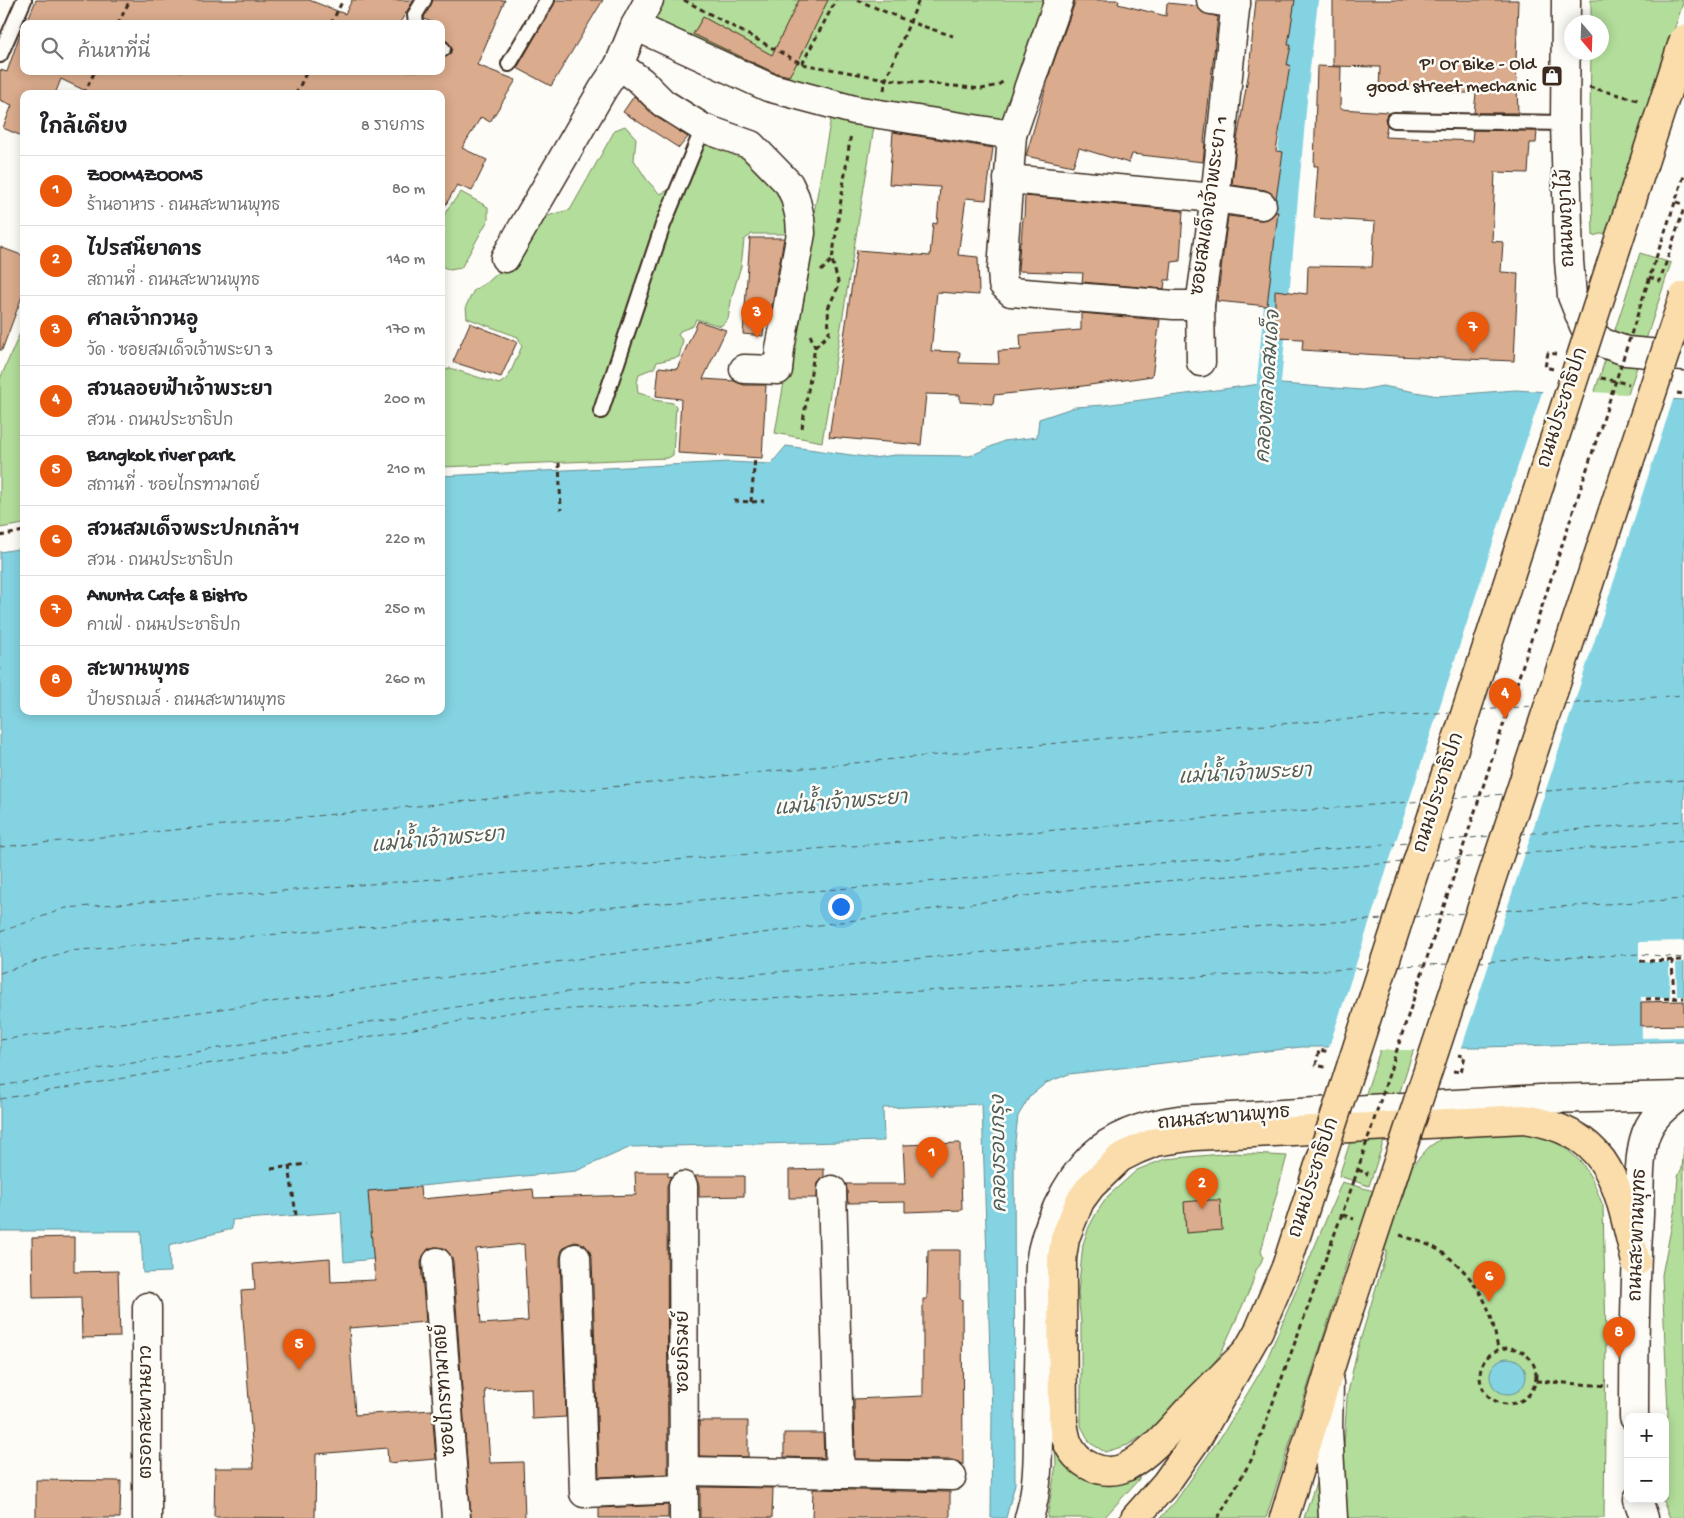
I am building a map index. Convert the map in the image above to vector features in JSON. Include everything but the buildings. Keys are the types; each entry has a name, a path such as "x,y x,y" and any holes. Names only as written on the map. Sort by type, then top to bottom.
{"main road":[{"name":"ถนนประชาธิปก","path":"1135,1518 1166,1483 1197,1439 1260,1330 1286,1268 1684,39"},
{"path":"1284,1518 1333,1359 1684,296"},
{"path":"1245,1353 1158,1441 1134,1462 1124,1468 1114,1471 1095,1469 1085,1464 1076,1456 1067,1442 1063,1422 1062,1258 1066,1238 1080,1201 1091,1186 1120,1158 1156,1142 1195,1136 1524,1119 1543,1122 1578,1136 1603,1160 1614,1180 1636,1262"}],"street":[{"path":"505,258 603,89 619,66 649,0"},
{"path":"1059,0 1012,135 1008,180 1215,198 1262,206"},
{"name":"ถนนพญาไม้","path":"1566,0 1565,123 1569,261 1572,296 1584,326 1603,343 1626,351 1684,356"},
{"name":"ซอยสมเด็จเจ้าพระยา 1","path":"1008,180 1002,269 1003,284 1011,292 1174,305 1200,305 1215,198 1228,1"},
{"path":"636,26 768,87 867,112 1012,135"},
{"path":"619,66 641,81 663,103 703,128 751,145 789,184 796,196 801,233 780,349 778,370 744,369"},
{"path":"1200,305 1201,362"},
{"name":"ถนนสะพานพุทธ","path":"1634,1413 1636,1262 1644,1139 1650,1124 1661,1110 1681,1096"},
{"name":"ถนนสะพานพุทธ","path":"1029,1518 1038,1464 1040,1264 1050,1227 1068,1189 1093,1156 1109,1144 1155,1124 1178,1120 1522,1100 1681,1096"},
{"name":"ซอยภิรมย์","path":"683,1186 684,1518"},
{"path":"832,1190 840,1474"},
{"path":"576,1258 584,1493 684,1480 840,1474 952,1476"},
{"name":"ซอยไกรฑามาตย์","path":"437,1262 456,1518"},
{"name":"ตรอกสะพานยาว","path":"147,1518 148,1307"},
{"path":"1333,1359 1328,1431 1333,1518"},
{"path":"1632,1518 1635,1503"},
{"path":"1638,1503 1644,1518"}],"lane":[{"path":"0,55 24,0"},
{"path":"416,20 415,15 424,0"},
{"path":"509,64 547,0"},
{"path":"1394,120 1565,123"},
{"path":"601,411 663,225 703,128"}],"path":[{"path":"120,20 130,0"},
{"path":"333,20 343,0"},
{"path":"684,0 802,64 886,79 982,88 998,85 1010,77"},
{"path":"802,64 836,0"},
{"path":"857,0 910,22 953,36"},
{"path":"814,347 829,334 828,308 839,285 832,260 867,112 886,79 919,0"},
{"path":"86,90 93,75"},
{"path":"298,90 305,75"},
{"path":"1587,87 1639,100"},
{"path":"1218,1518 1254,1456 1343,1215 1649,277 1684,176"},
{"path":"1676,202 1684,204"},
{"path":"1649,277 1660,281 1684,208"},
{"path":"819,273 832,260"},
{"path":"802,428 814,347 808,329"},
{"path":"1596,377 1632,384"},
{"path":"752,502 755,458"},
{"path":"559,462 561,510"},
{"path":"734,501 752,502 764,500"},
{"path":"0,536 20,532"},
{"path":"1672,960 1674,998"},
{"path":"1640,961 1684,960"},
{"path":"1646,999 1684,998"},
{"path":"271,1169 307,1164"},
{"path":"289,1166 296,1216"},
{"path":"1358,1170 1367,1173"},
{"path":"1343,1215 1361,1221"},
{"path":"1395,1233 1434,1247 1455,1262 1472,1280 1486,1303 1498,1349"},
{"path":"1508,1348 1526,1354 1533,1362 1536,1371 1536,1381 1533,1390 1528,1397 1512,1405 1502,1404 1487,1396 1479,1380 1483,1362 1498,1349 1508,1348"},
{"path":"1536,1381 1634,1388"}],"green space":[{"path":"652,0 1047,0 1006,127 854,108 639,25"},
{"path":"1591,0 1684,0 1608,232 1593,236 1590,119 1591,60 1609,60 1609,15 1591,15"},
{"path":"833,106 876,115 822,442 775,433"},
{"path":"625,126 636,138 634,160 647,180 660,194 680,185 695,133 748,153 777,178 793,234 752,234 744,240 741,266 732,296 728,319 721,326 696,319 693,326 680,331 678,335 683,341 679,357 657,362 654,368 639,374 637,383 638,393 650,396 654,400 673,403 676,406 673,455 668,458 445,467 445,370 450,368 499,384 508,378 522,346 518,337 467,318 466,306 474,290 489,281 507,265 539,219 570,210 615,130"},
{"path":"461,192 488,207 488,220 461,268 450,270 445,268 445,214"},
{"path":"1640,253 1671,263 1369,1186 1339,1176"},
{"path":"20,333 20,525 0,528 0,379"},
{"path":"1500,1125 1558,1141 1582,1163 1594,1183 1603,1206 1606,1337 1604,1518 1348,1518 1342,1479 1347,1397 1357,1351 1387,1251 1354,1240 1266,1518 1160,1518 1175,1502 1224,1432 1264,1366 1342,1182 1402,1199 1412,1166 1429,1147 1449,1133"},
{"path":"1684,1146 1684,1518 1670,1518 1664,1503 1669,1503 1669,1413 1662,1275 1676,1203 1678,1176 1682,1168"},
{"path":"1233,1153 1287,1156 1261,1251 1263,1257 1256,1270 1251,1287 1220,1355 1193,1389 1145,1434 1128,1445 1105,1452 1090,1443 1081,1426 1081,1323 1078,1293 1083,1244 1089,1227 1108,1196 1137,1170 1165,1159"},
{"path":"1055,1441 1119,1483 1140,1478 1104,1518 1047,1518 1056,1465"},
{"path":"1320,1471 1323,1518 1304,1518"}],"water":[{"path":"1268,383 1362,390 1382,386 1438,396 1515,390 1684,400 1684,1041 1484,1047 1301,1047 1069,1074 1046,1083 1030,1096 1018,1116 1014,1150 1015,1484 1006,1518 991,1518 992,1414 982,1104 883,1108 884,1141 631,1147 576,1171 369,1191 374,1259 344,1262 341,1212 232,1220 232,1229 169,1245 170,1272 143,1273 141,1231 0,1231 0,552 20,549 20,715 445,715 445,476 730,462 771,464 786,446 873,458 895,455 970,456 1004,441 1037,437 1039,419 1075,407 1104,405"},
{"path":"1508,1358 1521,1363 1526,1376 1521,1389 1508,1394 1495,1389 1490,1376 1495,1363"}],"pier":[{"path":"1543,389 1674,397 1461,1050 1328,1050"},
{"path":"1684,941 1684,962 1676,963 1677,996 1684,996 1684,1037 1642,1038 1641,997 1670,997 1669,962 1639,962 1639,942"}],"waterway":[{"name":"คลองตลาดสมเด็จ","path":"1266,414 1298,67 1306,0"}],"ferry route":[{"path":"1563,704 1684,695"},
{"path":"1480,710 1534,706"},
{"path":"0,847 1180,731 1451,712"},
{"path":"1535,792 1684,780"},
{"path":"1452,798 1506,794"},
{"path":"0,932 66,908 1423,801"},
{"path":"1520,834 1684,821"},
{"path":"1438,841 1491,836"},
{"path":"1513,854 1684,841"},
{"path":"0,973 68,951 1409,843"},
{"path":"1433,860 1484,856"},
{"path":"0,1040 1090,887 1404,862"},
{"path":"1495,911 1684,899"},
{"path":"1413,917 1466,913"},
{"path":"0,1086 514,997 1249,927 1384,919"},
{"path":"1478,962 1640,954 1684,958"},
{"path":"1398,966 1449,964"},
{"path":"0,1099 514,1012 1369,968"}],"place":[{"name":"P' Or Bike - Old good street mechanic","path":"1552,76"},
{"name":"ศาลเจ้ากวนอู","path":"757,338"},
{"name":"Anunta Cafe & Bistro","path":"1473,353"},
{"name":"สวนลอยฟ้าเจ้าพระยา","path":"1505,719"},
{"name":"ZOOM4ZOOM5","path":"932,1178"},
{"name":"ไปรสนียาคาร","path":"1202,1209"},
{"name":"สวนสมเด็จพระปกเกล้าฯ","path":"1489,1302"},
{"name":"สะพานพุทธ","path":"1619,1358"},
{"name":"Bangkok river park","path":"299,1370"}],"water label":[{"name":"แม่น้ำเจ้าพระยา","path":"1245,776"},
{"name":"แม่น้ำเจ้าพระยา","path":"841,805"},
{"name":"แม่น้ำเจ้าพระยา","path":"438,842"},
{"name":"คลองรอบกรุง","path":"1001,1154"}]}
